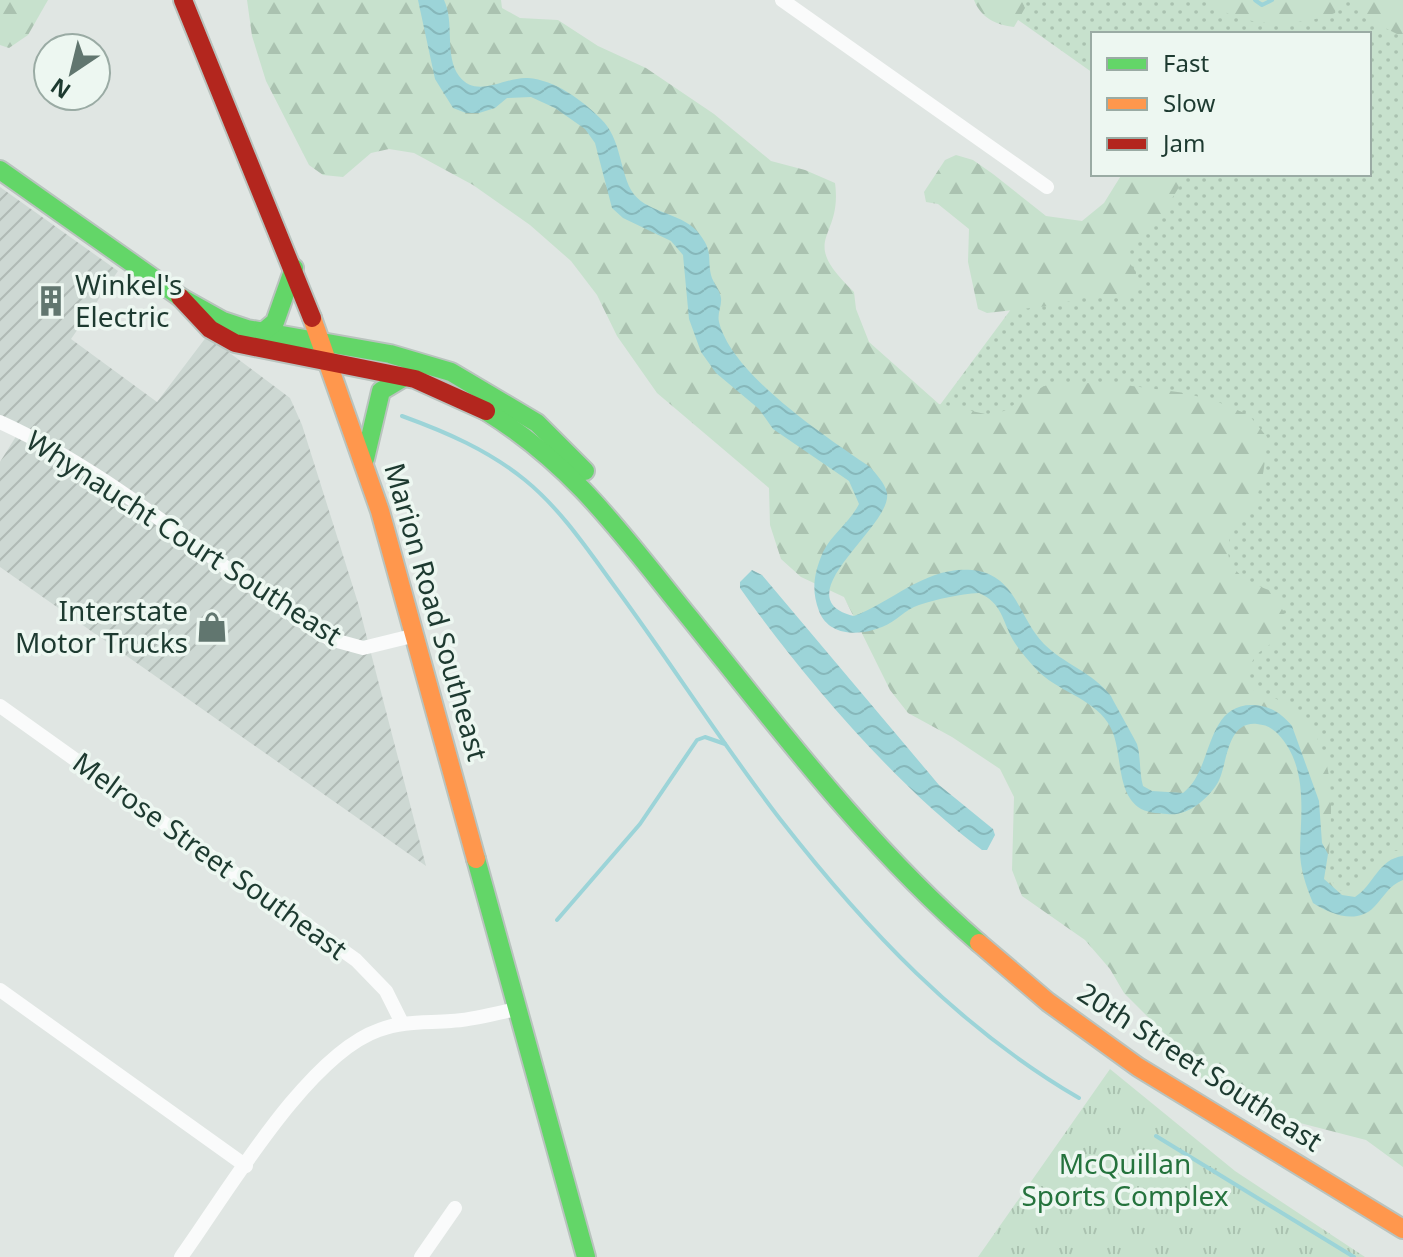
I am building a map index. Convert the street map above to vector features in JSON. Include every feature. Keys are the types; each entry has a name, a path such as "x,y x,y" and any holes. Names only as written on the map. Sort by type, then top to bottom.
{"street":[{"name":"Marion Road Southeast","path":"183,0 294,268 364,461 416,635 586,1257"},
{"path":"782,0 1047,187"},
{"name":"20th Street Southeast","path":"0,170 180,297 223,321 263,332 390,354 451,372 537,423 597,486 781,733 860,826 918,887 998,960 1138,1067 1403,1229"},
{"path":"263,332 275,322 294,268"},
{"name":"20th Street Southeast","path":"180,297 210,329 235,343 406,376 471,401 552,456 581,484 691,616"},
{"path":"364,461 381,391 406,376"},
{"name":"Whynaucht Court Southeast","path":"0,422 33,436 115,488 330,639 363,648 416,635"},
{"name":"Melrose Street Southeast","path":"0,706 356,960 386,991 402,1023"},
{"path":"0,990 246,1166"},
{"path":"181,1257 309,1080 336,1053 364,1035 402,1023 454,1021 517,1009"},
{"path":"421,1257 455,1208"}],"shaded area":[{"path":"0,187 118,271 71,339 157,402 207,336 290,398 302,425 358,603 426,866 0,567 0,462 20,430 0,415"}],"green space":[{"path":"0,0 48,0 28,35 9,48 0,45"},
{"path":"247,0 501,0 502,8 520,18 558,20 598,46 646,68 714,114 771,161 805,170 835,183 836,202 825,248 828,260 854,292 856,309 869,342 939,404 990,415 1007,410 1029,393 1054,382 1117,384 1185,393 1249,415 1267,437 1265,463 1253,505 1231,535 1229,557 1238,573 1274,592 1284,613 1280,637 1257,654 1245,673 1253,690 1283,703 1304,720 1318,741 1327,765 1330,791 1327,876 1341,891 1358,887 1391,851 1403,851 1403,1167 1366,1140 1253,1111 1213,1088 1190,1068 1173,1042 1124,993 1110,969 1085,940 1022,896 1012,870 1014,797 1000,769 908,713 890,690 844,597 801,577 781,559 770,525 769,488 657,393 617,336 597,295 571,261 530,225 473,185 414,153 389,149 371,153 343,177 323,175 309,165 266,81 252,36"},
{"path":"974,0 1022,0 1025,8 1014,27 1007,26 985,16"},
{"path":"990,0 1403,0 1403,922 1348,942 931,417 1040,270 1142,176 1371,176 1371,32 1091,32 1091,72"},
{"path":"1209,0 1338,0 1335,13 1320,18 1269,23 1235,17"},
{"path":"1360,0 1403,0 1403,37 1363,17"},
{"path":"956,155 973,160 1046,216 1082,221 1104,203 1121,176 1186,176 1162,215 1124,255 1136,272 1135,286 1125,295 1088,296 1056,305 987,313 978,309 968,262 969,229 938,204 926,202 924,192 945,160"},
{"name":"McQuillan Sports Complex","path":"1110,1069 1235,1171 1365,1257 978,1257"}],"water":[{"path":"418,0 444,0 454,68 466,83 483,87 519,78 538,80 568,92 601,119 612,135 627,181 637,198 690,225 706,244 711,275 721,298 719,322 727,342 742,363 783,403 870,467 882,482 887,493 884,507 834,578 829,594 835,607 854,616 925,579 955,570 987,573 998,579 1015,598 1044,644 1111,696 1137,744 1143,786 1152,791 1183,793 1193,783 1211,740 1226,715 1238,707 1254,705 1271,709 1292,726 1319,801 1322,843 1328,854 1324,879 1342,895 1355,897 1382,867 1403,856 1403,880 1360,916 1335,914 1313,903 1301,864 1301,789 1298,774 1288,747 1271,728 1263,725 1247,725 1233,737 1217,784 1195,806 1174,814 1138,807 1125,789 1116,744 1108,723 1083,700 1036,669 1013,640 997,607 979,593 919,605 887,625 864,632 846,632 830,626 819,611 815,582 823,552 859,504 849,481 773,429 759,409 716,373 701,352 689,319 683,255 671,241 623,218 612,208 595,143 585,129 555,108 531,97 507,98 495,108 479,113 466,113 453,108 435,79"},
{"path":"752,570 762,575 939,785 993,829 995,835 987,850 982,850 917,795 821,693 740,588 740,582"}],"waterway":[{"path":"1255,0 1262,5 1272,0"},
{"path":"402,416 481,451 511,469 538,492 586,547 759,791 846,899 880,937 954,1008 1035,1070 1079,1098"},
{"path":"557,920 640,824 697,740 705,737 725,744"},
{"path":"1156,1136 1354,1257"}],"traffic: fast":[{"path":"0,170 180,297 223,321 247,329 390,354 451,372 537,423 585,471"},
{"path":"263,332 275,322 294,268"},
{"path":"365,459 381,391 406,376"},
{"path":"486,411 546,455 572,479 642,559 827,787 900,868 979,943"},
{"path":"476,859 586,1257"}],"traffic: slow":[{"path":"312,318 380,511 476,859"},
{"path":"979,943 1048,1002 1138,1067 1403,1229"}],"traffic: jam":[{"path":"183,0 312,318"},
{"path":"180,297 210,329 235,343 415,379 486,411"}],"place":[{"name":"Winkel's Electric","path":"51,301"},
{"name":"Interstate Motor Trucks","path":"212,627"}]}
